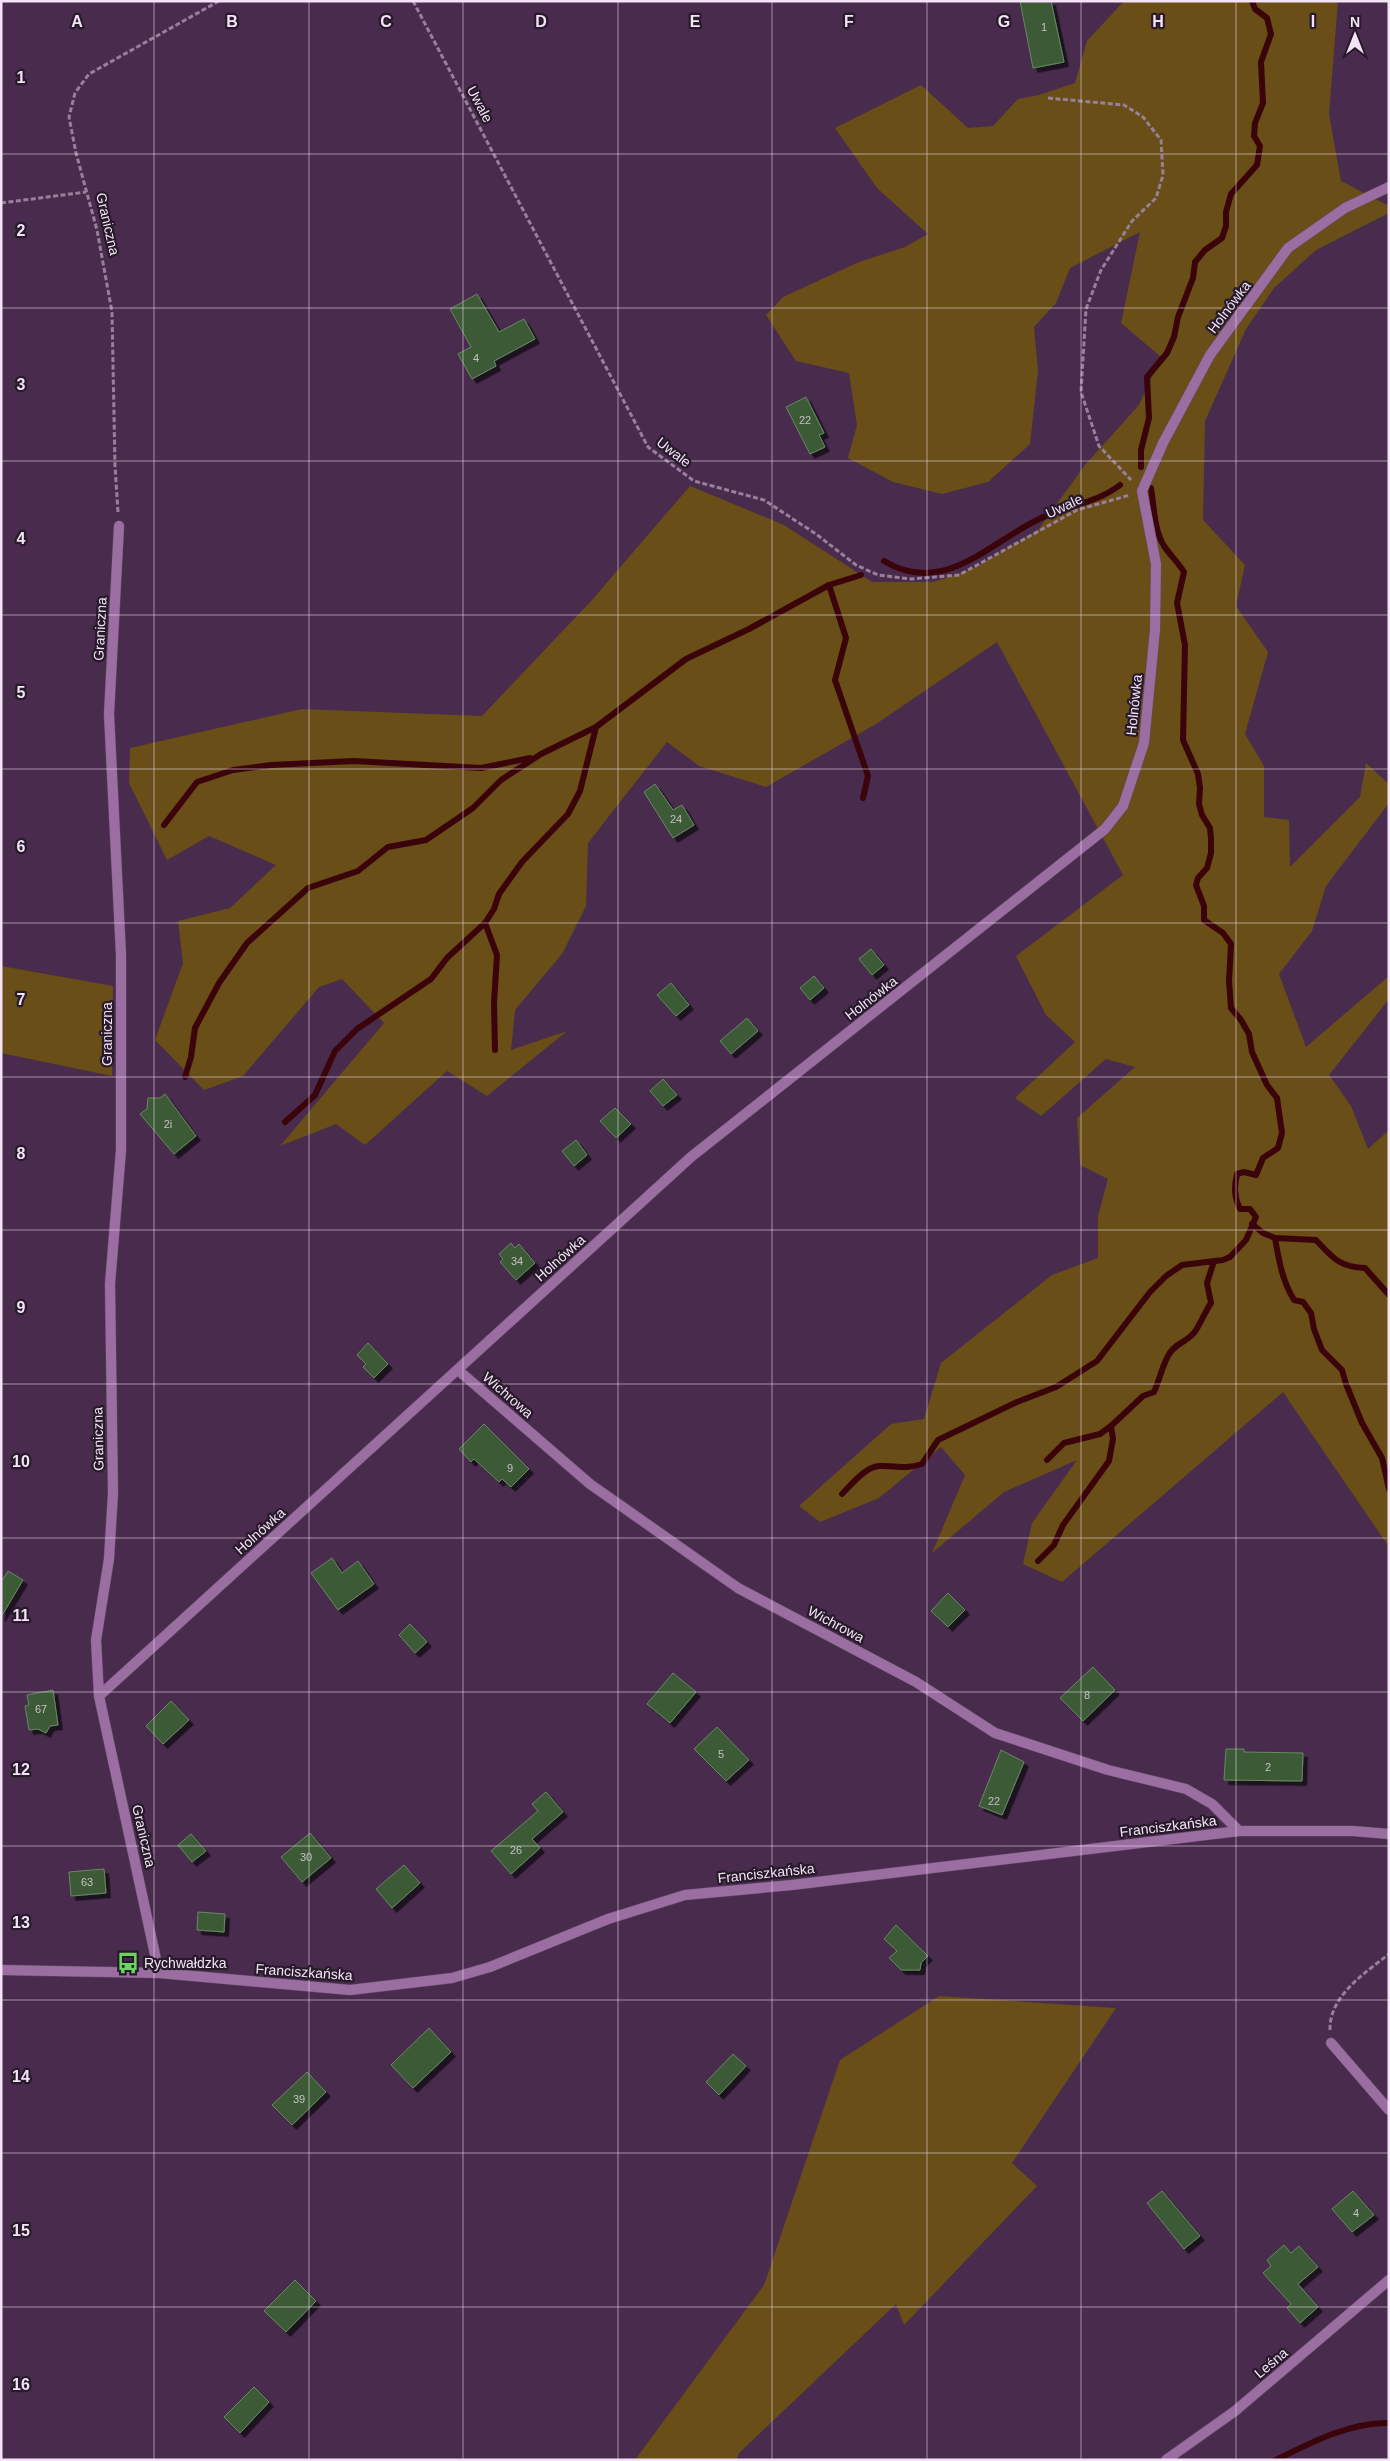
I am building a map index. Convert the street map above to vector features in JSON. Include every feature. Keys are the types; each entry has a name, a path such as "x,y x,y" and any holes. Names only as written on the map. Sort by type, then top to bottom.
{"street":[{"name":"Holnówka","path":"99,1696 691,1157 1098,834 1123,806 1144,743 1155,630 1156,564 1142,491 1163,443 1210,355 1288,248 1345,208 1389,187"},
{"name":"Graniczna","path":"119,526 109,714 121,955 121,1150 110,1284 113,1493 109,1560 96,1640 99,1696 159,1973"},
{"name":"Wichrowa","path":"458,1370 590,1484 738,1588 916,1682 995,1733 1108,1770 1186,1789 1212,1804 1239,1831"},
{"name":"Franciszkańska","path":"159,1973 350,1990 452,1978 490,1967 608,1919 685,1895 792,1885 1239,1831 1353,1831 1389,1834"},
{"path":"1,1970 159,1973"},
{"path":"1331,2043 1389,2110"},
{"name":"Leśna","path":"1166,2460 1236,2411 1389,2280"}],"path":[{"name":"Graniczna","path":"119,526 115,466 112,312 97,230 76,153 70,118 75,93 89,74 219,1"},
{"name":"Uwale","path":"413,1 648,447 694,481 764,500 816,534 856,565 878,575 911,579 959,575 1077,510 1142,491"},
{"path":"1048,98 1124,105 1143,117 1160,140 1163,175 1156,198 1132,221 1100,270 1086,309 1081,392 1099,446 1142,491"},
{"path":"1,203 86,192"},
{"path":"1331,2043 1330,2027 1332,2016 1344,1992 1389,1954"}],"shaded area":[{"path":"1124,1 1338,1 1329,114 1341,181 1389,206 1389,213 1316,250 1274,288 1246,329 1205,421 1203,520 1245,565 1236,606 1268,652 1245,734 1264,766 1264,817 1289,820 1290,867 1360,797 1366,763 1389,784 1389,803 1326,886 1312,931 1279,974 1306,1047 1389,976 1389,999 1329,1075 1351,1106 1368,1149 1389,1130 1389,1547 1283,1392 1062,1582 1023,1564 1032,1523 1077,1460 1004,1492 932,1553 965,1475 941,1447 879,1498 820,1522 799,1506 891,1424 924,1419 941,1363 1052,1275 1098,1258 1098,1216 1108,1179 1080,1165 1077,1118 1135,1067 1106,1059 1041,1116 1015,1098 1075,1042 1046,1015 1016,956 1123,875 997,642 876,724 766,787 699,766 667,742 588,843 586,906 562,954 515,1010 511,1050 567,1031 487,1096 447,1071 365,1145 336,1124 280,1146 384,1023 342,979 319,987 243,1076 204,1090 155,1040 183,963 178,921 230,908 276,865 209,836 167,860 129,783 130,748 302,709 482,716 592,600 690,486 784,525 872,582 934,582 972,569 1038,530 1085,465 1139,405 1161,357 1121,323 1140,232 1070,268 1056,303 1034,327 1038,371 1030,444 988,482 942,494 893,482 848,458 857,425 849,373 796,361 766,315 783,297 859,262 905,247 928,234 877,188 835,128 921,85 968,128 993,126 1018,99 1039,95 1075,83 1087,41"},
{"path":"1,966 113,986 112,1076 1,1053"},
{"path":"939,1996 1116,2008 1012,2163 1037,2186 904,2325 896,2304 740,2452 736,2460 635,2460 764,2285 840,2060"}],"building":[{"path":"1020,1 1051,1 1064,62 1033,68"},
{"path":"477,294 499,332 524,319 535,339 494,361 496,366 472,379 458,354 471,347 450,309"},
{"path":"806,397 824,433 819,435 825,447 810,454 786,407"},
{"path":"655,784 673,810 682,805 694,825 673,838 644,792"},
{"path":"871,949 884,965 872,975 859,959"},
{"path":"814,976 824,988 810,1000 800,988"},
{"path":"671,983 689,1005 676,1016 657,995"},
{"path":"747,1018 758,1031 731,1054 720,1041"},
{"path":"663,1079 677,1095 663,1106 650,1091"},
{"path":"165,1094 196,1136 174,1154 140,1114 147,1109 148,1098 160,1098"},
{"path":"615,1108 631,1124 616,1138 600,1121"},
{"path":"576,1140 587,1155 574,1166 562,1151"},
{"path":"511,1243 515,1248 519,1244 535,1263 516,1280 500,1262 503,1259 499,1254"},
{"path":"368,1343 388,1364 374,1378 363,1367 366,1364 357,1355"},
{"path":"484,1424 529,1469 511,1487 502,1479 499,1482 474,1459 471,1462 459,1449"},
{"path":"332,1558 342,1573 358,1561 374,1584 338,1610 311,1573"},
{"path":"8,1571 23,1580 1,1617 1,1582"},
{"path":"948,1593 965,1610 948,1627 931,1611"},
{"path":"410,1624 427,1642 415,1653 399,1635"},
{"path":"1093,1667 1115,1690 1083,1721 1060,1698"},
{"path":"673,1673 696,1692 670,1723 647,1704"},
{"path":"53,1690 58,1725 50,1726 46,1733 38,1729 29,1730 25,1706 29,1705 27,1695"},
{"path":"171,1701 189,1720 163,1744 146,1726"},
{"path":"717,1727 749,1760 726,1781 694,1749"},
{"path":"1226,1749 1244,1749 1244,1752 1303,1753 1302,1781 1224,1780"},
{"path":"1001,1750 1024,1762 1002,1815 979,1806"},
{"path":"546,1792 563,1812 532,1839 540,1848 511,1874 491,1851 538,1811 532,1804"},
{"path":"310,1833 331,1858 302,1882 281,1857"},
{"path":"191,1834 206,1851 192,1862 178,1845"},
{"path":"404,1865 420,1883 392,1908 376,1889"},
{"path":"104,1869 106,1893 71,1896 69,1872"},
{"path":"198,1912 225,1914 224,1932 197,1930"},
{"path":"896,1925 928,1956 921,1963 920,1970 901,1970 889,1958 897,1951 884,1939"},
{"path":"429,2028 451,2052 413,2088 391,2065"},
{"path":"733,2054 746,2066 719,2095 706,2082"},
{"path":"307,2072 326,2092 292,2125 272,2105"},
{"path":"1162,2191 1200,2236 1184,2249 1147,2203"},
{"path":"1353,2191 1374,2215 1352,2232 1332,2209"},
{"path":"1284,2245 1291,2253 1299,2246 1318,2267 1298,2284 1318,2307 1300,2323 1287,2308 1291,2304 1263,2273 1271,2266 1267,2260"},
{"path":"295,2280 316,2301 286,2332 264,2311"},
{"path":"254,2387 269,2402 240,2433 224,2417"}],"waterway":[{"path":"1141,467 1141,450 1149,418 1147,377 1167,353 1174,337 1178,317 1193,278 1195,262 1205,250 1222,238 1226,226 1226,212 1231,194 1257,165 1260,146 1254,136 1255,123 1263,103 1261,62 1271,34 1267,18 1255,9 1252,1"},
{"path":"884,561 906,571 926,573 946,570 984,552 1039,519 1101,496 1120,485"},
{"path":"842,1494 859,1477 874,1467 905,1467 922,1464 938,1440 1017,1402 1056,1387 1097,1361 1150,1292 1166,1276 1182,1265 1223,1260 1230,1257 1246,1240 1256,1217 1250,1209 1240,1209 1238,1205 1235,1192 1237,1174 1244,1172 1256,1175 1263,1158 1278,1148 1282,1133 1277,1098 1267,1085 1252,1052 1249,1034 1231,1008 1229,981 1231,944 1223,933 1204,920 1204,906 1196,885 1198,878 1207,868 1211,853 1211,839 1210,828 1202,815 1199,804 1200,788 1198,774 1183,740 1185,645 1177,603 1184,572 1161,540 1156,525 1151,488"},
{"path":"185,1077 191,1057 195,1028 219,983 247,943 308,888 358,871 388,847 426,840 473,808 501,780 541,754 596,727 686,659 749,629 829,585 861,575"},
{"path":"829,585 846,638 835,680 868,776 863,798"},
{"path":"495,1050 494,1003 497,955 485,923 494,909 499,894 522,862 568,814 580,791 596,727"},
{"path":"164,825 197,782 233,770 271,765 354,761 481,768 530,758"},
{"path":"285,1122 315,1095 335,1051 357,1029 431,979 447,958 485,923"},
{"path":"1252,1224 1263,1233 1275,1238 1282,1270 1290,1293 1294,1300 1303,1302 1311,1313 1314,1329 1322,1350 1342,1370 1362,1423 1382,1458 1389,1489"},
{"path":"1275,1238 1316,1240 1337,1260 1349,1266 1365,1268 1389,1295"},
{"path":"1047,1460 1064,1443 1100,1434 1143,1396 1154,1392 1168,1356 1174,1348 1193,1334 1211,1303 1207,1283 1214,1261"},
{"path":"1038,1561 1054,1545 1063,1525 1109,1461 1113,1439 1111,1426"},
{"path":"1276,2460 1345,2430 1360,2426 1389,2423"}],"place":[{"name":"Rychwałdzka","path":"128,1963"}]}
